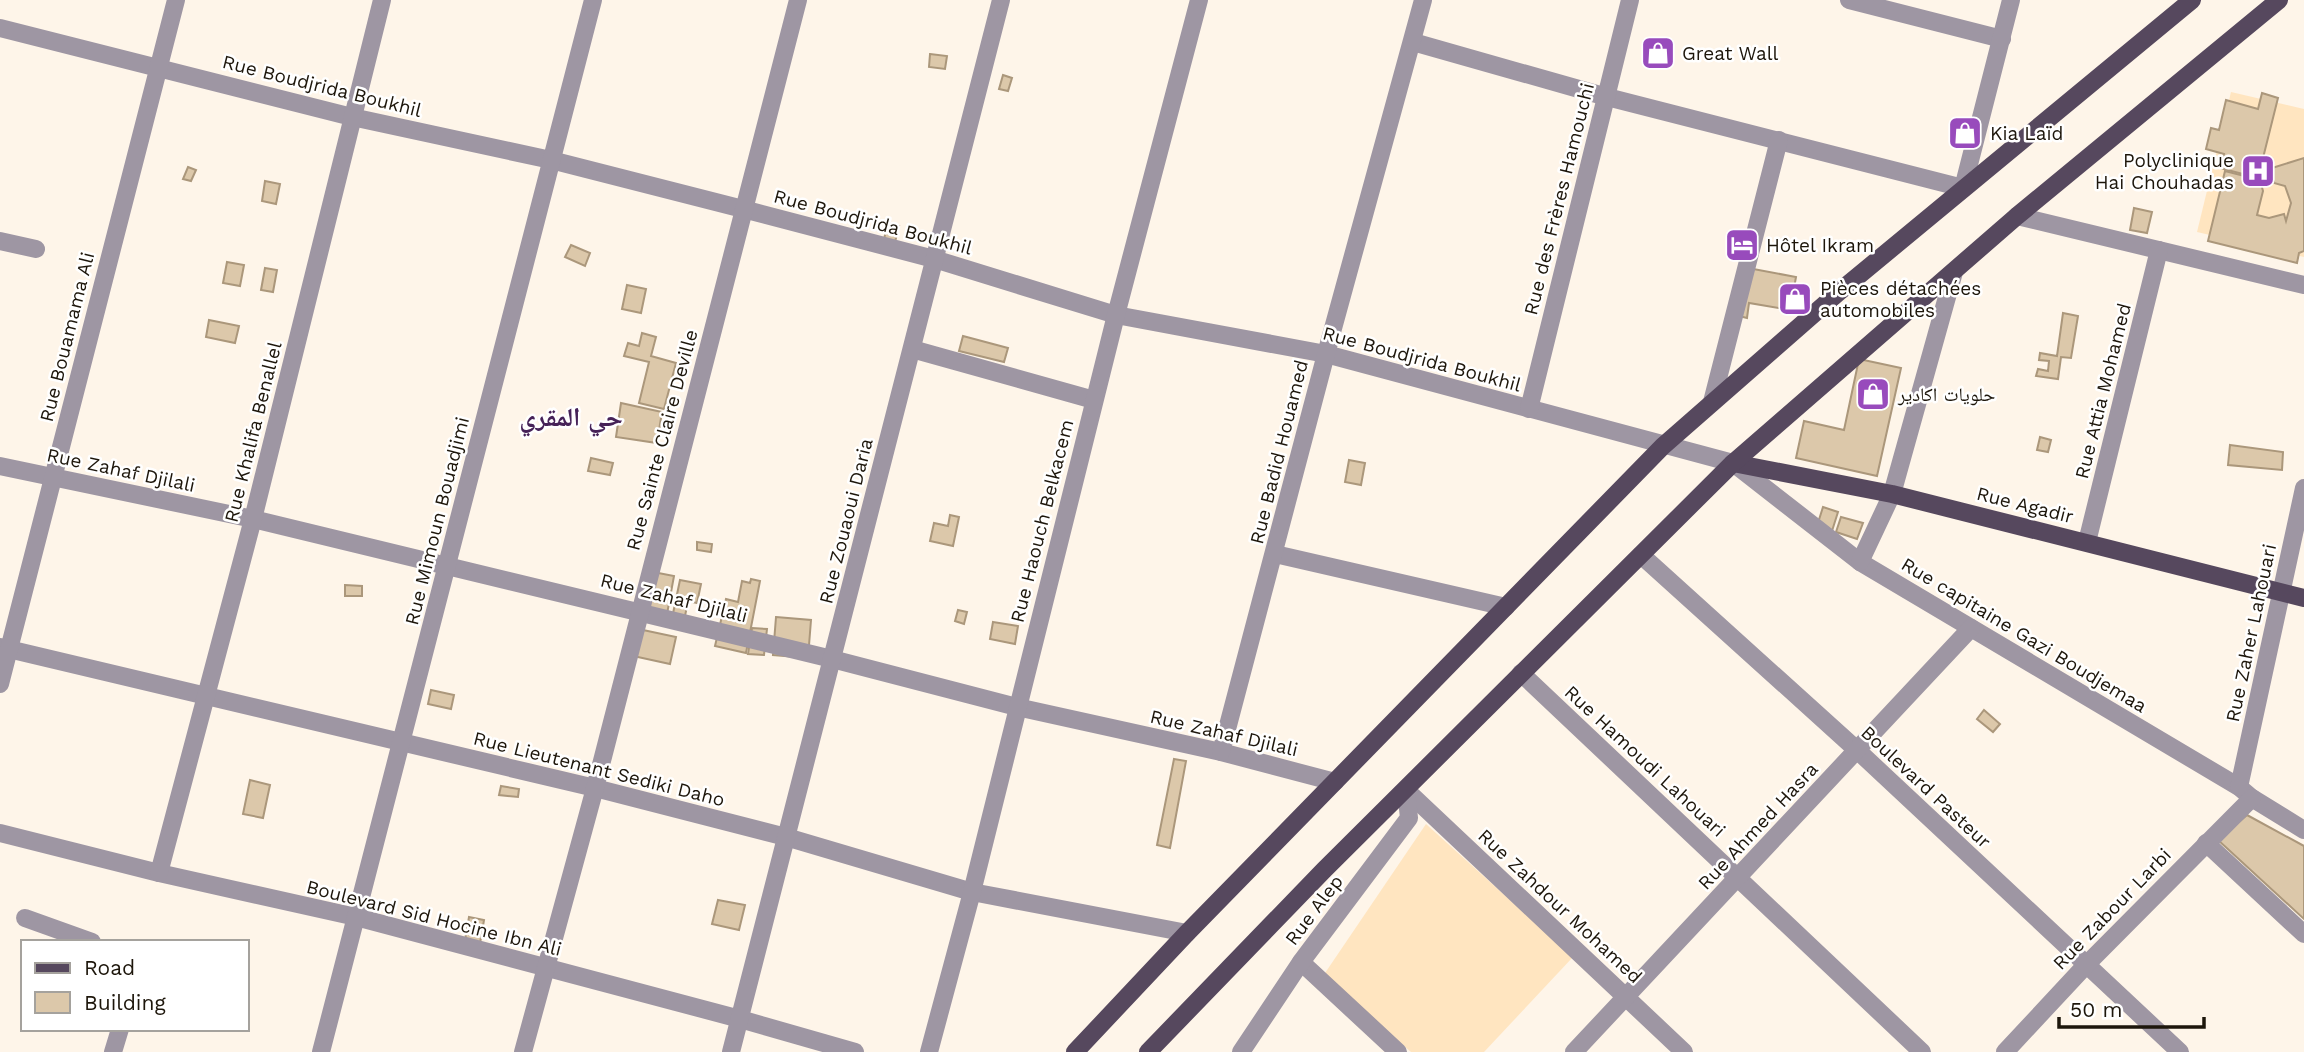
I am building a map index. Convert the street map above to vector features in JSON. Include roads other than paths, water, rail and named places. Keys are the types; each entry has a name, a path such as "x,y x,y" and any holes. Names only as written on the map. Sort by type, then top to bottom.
{"main road":[{"path":"1075,1052 1187,933 1664,446 1963,188 2192,0"},
{"path":"1148,1052 1324,870 1733,463 2017,216 2279,0"},
{"name":"Rue Agadir","path":"1733,463 1892,494 2304,598"}],"street":[{"name":"Rue Bouamama Ali","path":"0,684 5,648 176,0"},
{"name":"Rue Khalifa Benallel","path":"159,873 253,519 382,0"},
{"name":"Rue Mimoun Bouadjimi","path":"321,1052 593,0"},
{"name":"Rue Sainte Claire Deville","path":"523,1052 798,0"},
{"name":"Rue Zouaoui Daria","path":"731,1052 1002,0"},
{"name":"Rue Haouch Belkacem","path":"929,1052 972,892 1094,400 1199,0"},
{"name":"Rue Badid Houamed","path":"1222,752 1326,354 1423,0"},
{"name":"Rue des Frères Hamouchi","path":"1529,409 1630,0"},
{"path":"1849,0 2002,39"},
{"path":"1413,42 1607,97 1963,188 2011,0"},
{"name":"Rue Boudjrida Boukhil","path":"0,28 352,117 551,160 743,209 934,259 1116,315 1326,354 1733,463"},
{"path":"1712,402 1779,140"},
{"path":"2017,216 2304,285"},
{"path":"0,241 36,249"},
{"name":"Rue Attia Mohamed","path":"2087,542 2159,250"},
{"path":"1860,562 1892,494 1954,272"},
{"path":"912,349 1094,400"},
{"name":"Rue capitaine Gazi Boudjemaa","path":"1733,463 1860,562 2304,830"},
{"name":"Rue Zahaf Djilali","path":"0,466 253,519 639,611 1017,707 1222,752 1335,782"},
{"name":"Rue Zaher Lahouari","path":"2245,792 2281,591 2304,488"},
{"path":"1275,554 1506,607"},
{"name":"Boulevard Pasteur","path":"1641,555 1858,751 2180,1052"},
{"name":"Rue Ahmed Hasra","path":"1574,1052 1971,628"},
{"name":"Rue Lieutenant Sediki Daho","path":"5,648 594,788 786,837 972,892 1187,933"},
{"name":"Rue Hamoudi Lahouari","path":"1521,673 1922,1052"},
{"name":"Rue Alep","path":"1241,1052 1301,962 1409,818 1406,790"},
{"name":"Rue Zahdour Mohamed","path":"1406,790 1684,1052"},
{"name":"Rue Zabour Larbi","path":"2005,1052 2206,843 2245,792"},
{"name":"Boulevard Sid Hocine Ibn Ali","path":"0,833 159,873 356,917 855,1052"},
{"path":"2206,843 2304,934"},
{"path":"26,918 86,940"},
{"path":"1301,962 1398,1052"},
{"path":"113,1052 119,1031"}],"place":[{"name":"Great Wall","path":"1658,53"},
{"name":"Kia Laïd","path":"1965,133"},
{"name":"Polyclinique Hai Chouhadas","path":"2258,171"},
{"name":"Hôtel Ikram","path":"1742,245"},
{"name":"Pièces détachées automobiles","path":"1795,299"},
{"name":"حلويات اكادير","path":"1873,394"}],"district":[{"name":"حي المقري","path":"571,417"}]}
